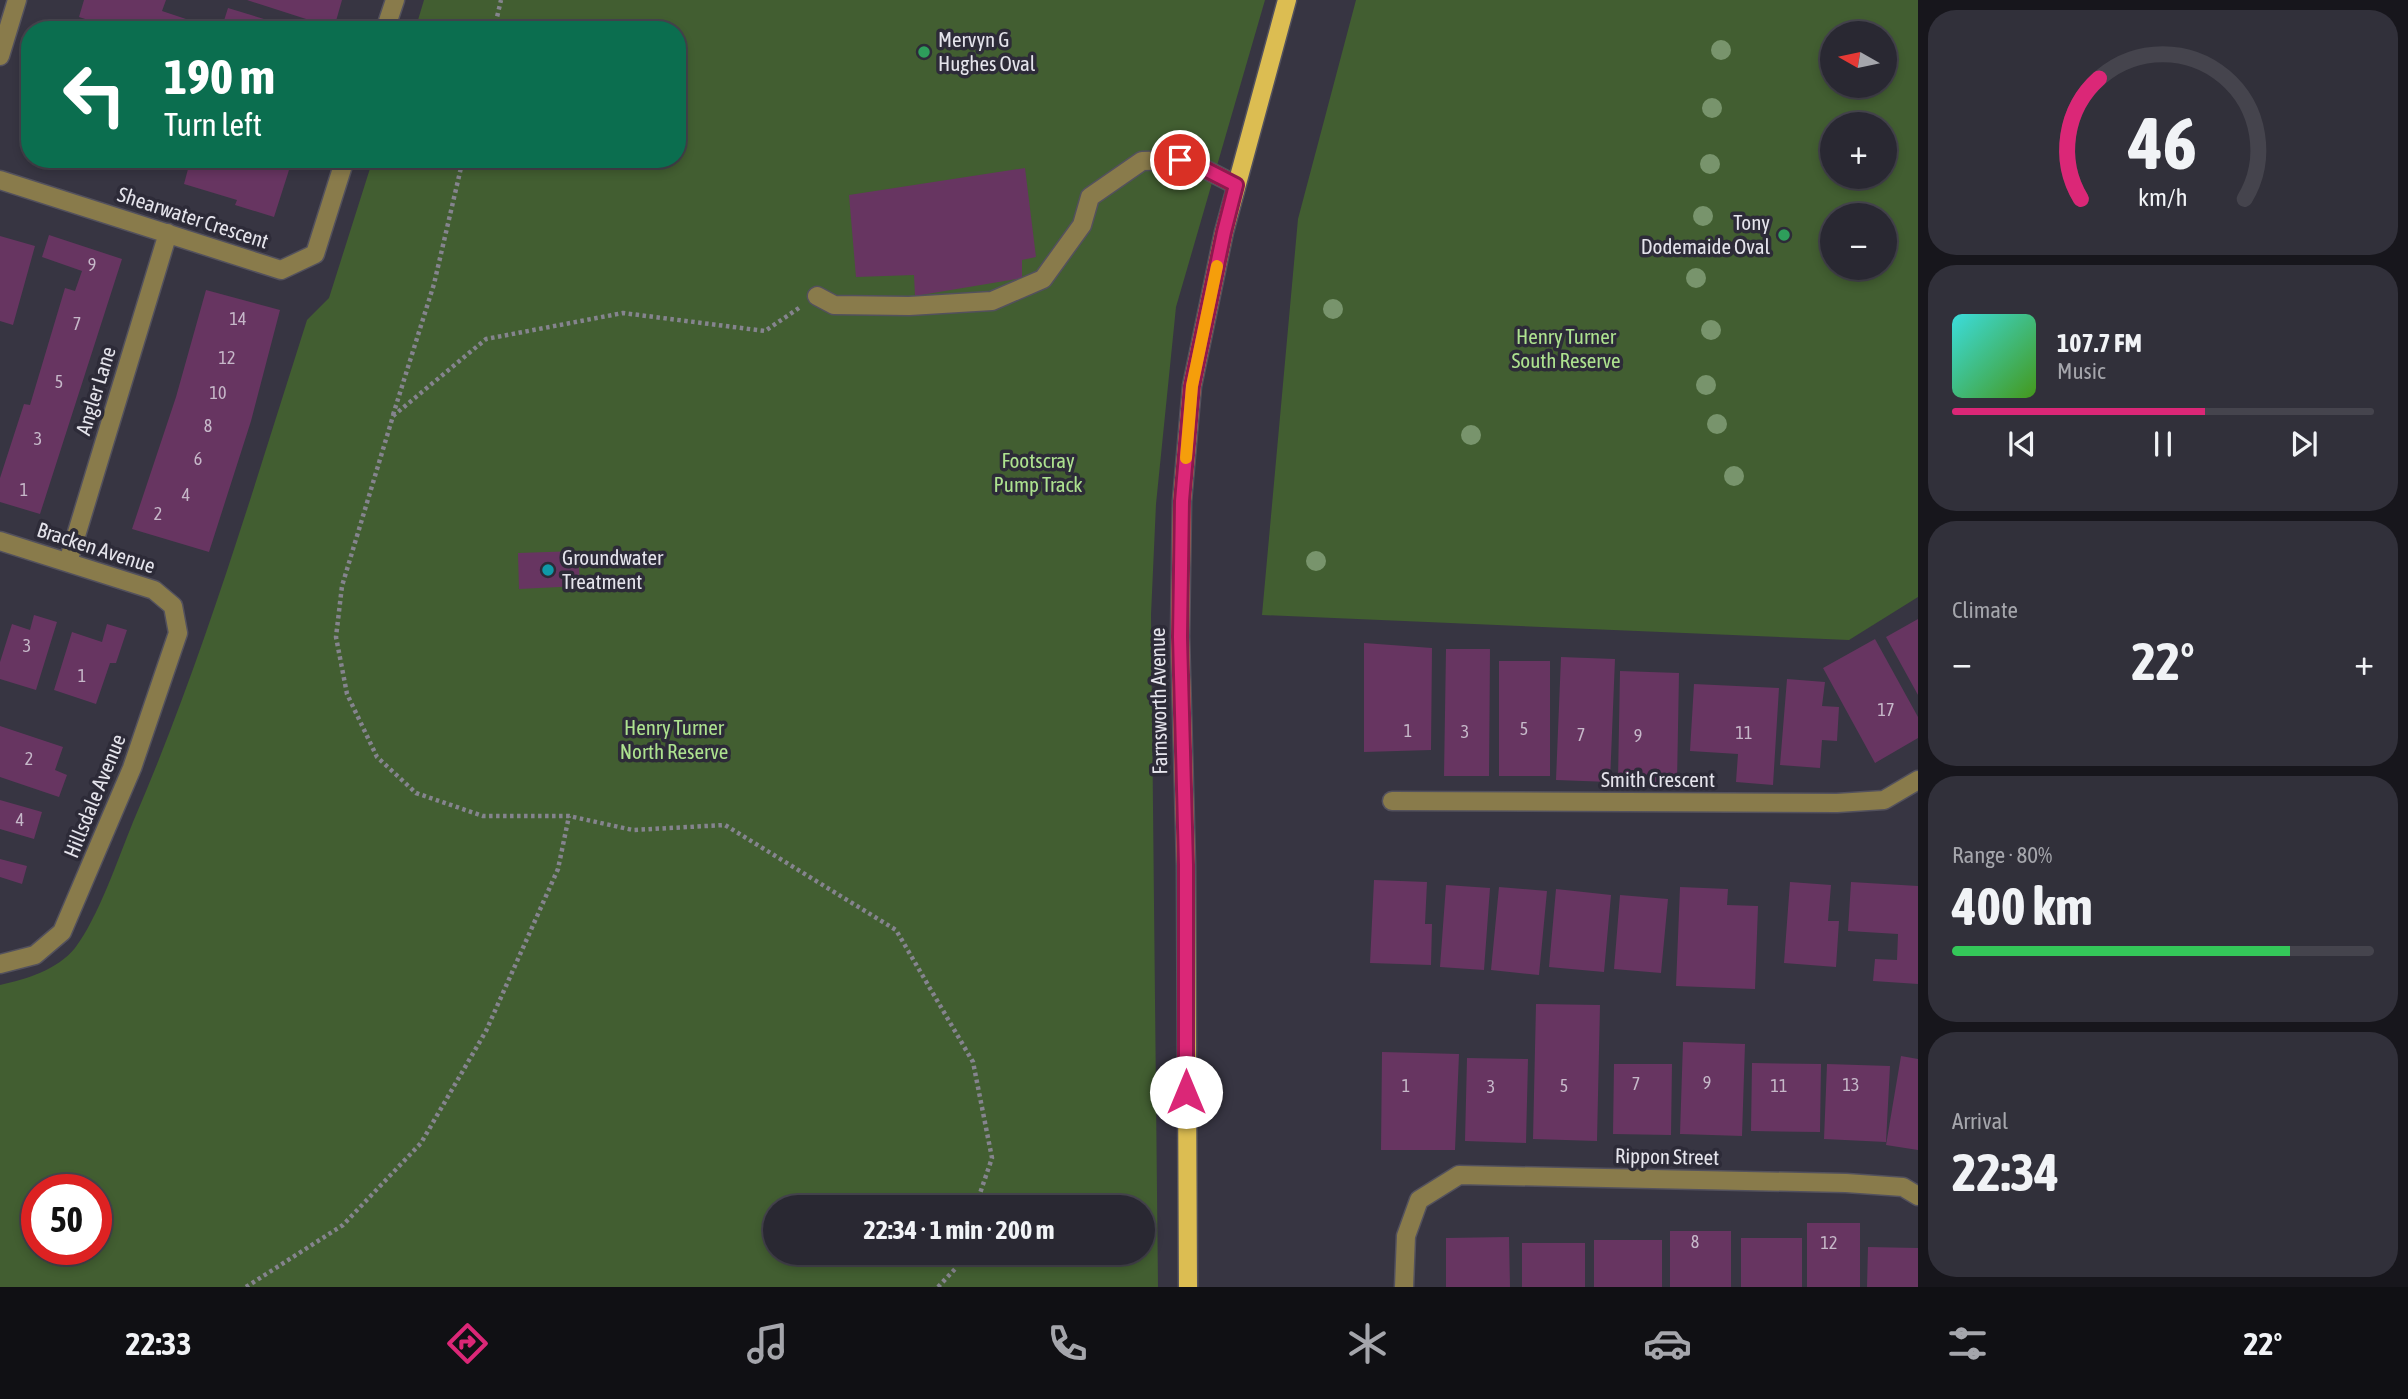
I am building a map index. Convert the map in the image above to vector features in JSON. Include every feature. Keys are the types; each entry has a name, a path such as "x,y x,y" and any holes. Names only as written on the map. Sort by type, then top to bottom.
{"main road":[{"name":"Farnsworth Avenue","path":"1188,1287 1186,865 1180,637 1182,513 1192,386 1224,232 1287,0"}],"street":[{"path":"0,56 18,0"},
{"path":"388,21 395,0"},
{"path":"817,296 834,305 909,306 992,301 1043,279 1082,225 1090,197 1142,161 1180,160 1197,165 1236,185"},
{"name":"Shearwater Crescent","path":"0,180 281,270 315,254 342,168"},
{"name":"Angler Lane","path":"68,562 168,233"},
{"name":"Bracken Avenue","path":"0,541 154,590 173,606"},
{"name":"Hillsdale Avenue","path":"0,964 36,955 62,932 132,768 178,633 173,606"},
{"name":"Smith Crescent","path":"1392,802 1837,803 1884,800 1918,780"},
{"name":"Rippon Street","path":"1404,1287 1406,1236 1419,1200 1459,1175 1846,1183 1903,1187 1918,1196"}],"path":[{"path":"496,21 501,0"},
{"path":"461,168 433,284 342,586 336,637 347,694 377,757 416,793 483,816 569,817 633,830 724,825 896,930 973,1062 992,1158 979,1195"},
{"path":"393,416 486,339 623,313 765,331 817,296"},
{"path":"246,1287 343,1225 422,1143 486,1031 558,869 569,817"},
{"path":"938,1287 956,1265"}],"green space":[{"name":"Henry Turner North Reserve","path":"424,0 1265,0 1176,307 1156,504 1151,615 1158,1287 0,1287 0,985 41,972 68,956 100,905 205,637 307,320 329,298 370,168 686,168 686,21 418,21"},
{"name":"Henry Turner South Reserve","path":"1356,0 1918,0 1918,597 1849,640 1262,615 1298,219"}],"building":[{"path":"84,0 166,0 162,11 186,19 91,21 79,17"},
{"path":"247,0 342,0 336,21 312,21"},
{"path":"228,8 271,21 224,21"},
{"path":"184,168 289,170 274,217 235,205 237,200 184,184 188,169"},
{"path":"1025,168 1036,257 1022,260 1022,278 915,296 914,275 856,277 849,195"},
{"path":"49,235 122,259 40,514 0,502 0,478 24,404 30,405 65,288 75,291 82,271 42,257"},
{"path":"0,236 35,246 13,325 0,321"},
{"path":"206,290 280,310 251,421 209,552 132,529 176,397"},
{"name":"Groundwater Treatment","path":"578,551 580,586 519,589 518,553"},
{"path":"34,615 57,622 36,690 0,679 0,662 12,624 30,630"},
{"path":"1918,619 1918,695 1886,637"},
{"path":"107,624 127,630 116,663 110,663 96,704 54,690 72,632 102,642"},
{"path":"1875,639 1918,717 1918,738 1875,763 1823,668"},
{"path":"1364,643 1432,648 1431,750 1364,752"},
{"path":"1446,649 1490,649 1489,776 1444,776"},
{"path":"1561,657 1615,659 1610,782 1556,780"},
{"path":"1499,661 1550,661 1550,776 1499,776"},
{"path":"1620,671 1679,673 1677,783 1618,781"},
{"path":"1787,679 1825,682 1822,706 1839,707 1837,741 1822,740 1820,768 1780,765"},
{"path":"1694,684 1779,688 1773,785 1736,782 1738,754 1690,751"},
{"path":"0,726 63,747 55,770 67,775 59,797 0,777"},
{"path":"0,800 42,812 34,839 0,829"},
{"path":"0,859 27,866 22,884 0,877"},
{"path":"1374,880 1427,882 1425,924 1432,924 1431,965 1370,963"},
{"path":"1790,882 1831,885 1828,921 1839,921 1836,967 1784,963"},
{"path":"1851,882 1918,886 1918,984 1873,981 1875,959 1897,960 1898,934 1848,931"},
{"path":"1446,885 1490,888 1484,970 1440,967"},
{"path":"1499,887 1547,891 1539,975 1491,970"},
{"path":"1680,887 1728,889 1727,905 1758,906 1755,989 1676,986"},
{"path":"1556,889 1611,895 1604,972 1549,967"},
{"path":"1620,895 1668,899 1661,973 1614,969"},
{"path":"1536,1004 1600,1005 1597,1141 1533,1139"},
{"path":"1683,1042 1745,1044 1742,1136 1680,1134"},
{"path":"1382,1052 1459,1054 1455,1150 1381,1150"},
{"path":"1901,1056 1918,1059 1918,1150 1886,1145"},
{"path":"1467,1058 1528,1059 1526,1143 1465,1141"},
{"path":"1752,1063 1821,1064 1820,1132 1751,1131"},
{"path":"1614,1064 1672,1064 1671,1135 1613,1134"},
{"path":"1827,1064 1890,1066 1886,1142 1824,1139"},
{"path":"1807,1223 1860,1223 1860,1287 1807,1287"},
{"path":"1670,1231 1731,1231 1731,1287 1670,1287"},
{"path":"1509,1237 1510,1287 1446,1287 1446,1238"},
{"path":"1741,1238 1802,1238 1802,1287 1741,1287"},
{"path":"1594,1240 1662,1240 1662,1287 1594,1287"},
{"path":"1522,1243 1585,1243 1585,1287 1522,1287"},
{"path":"1868,1247 1918,1248 1918,1287 1867,1287"}],"slow traffic":[{"path":"1186,458 1192,386 1217,266"}],"place":[{"name":"Mervyn G Hughes Oval","path":"924,52"},
{"name":"Tony Dodemaide Oval","path":"1784,235"},
{"name":"Groundwater Treatment","path":"548,570"}],"route":[{"path":"1180,160 1197,165 1236,185 1192,386 1182,501 1180,637 1186,865 1186,1092"}],"park label":[{"name":"Footscray Pump Track","path":"1038,473"}]}
